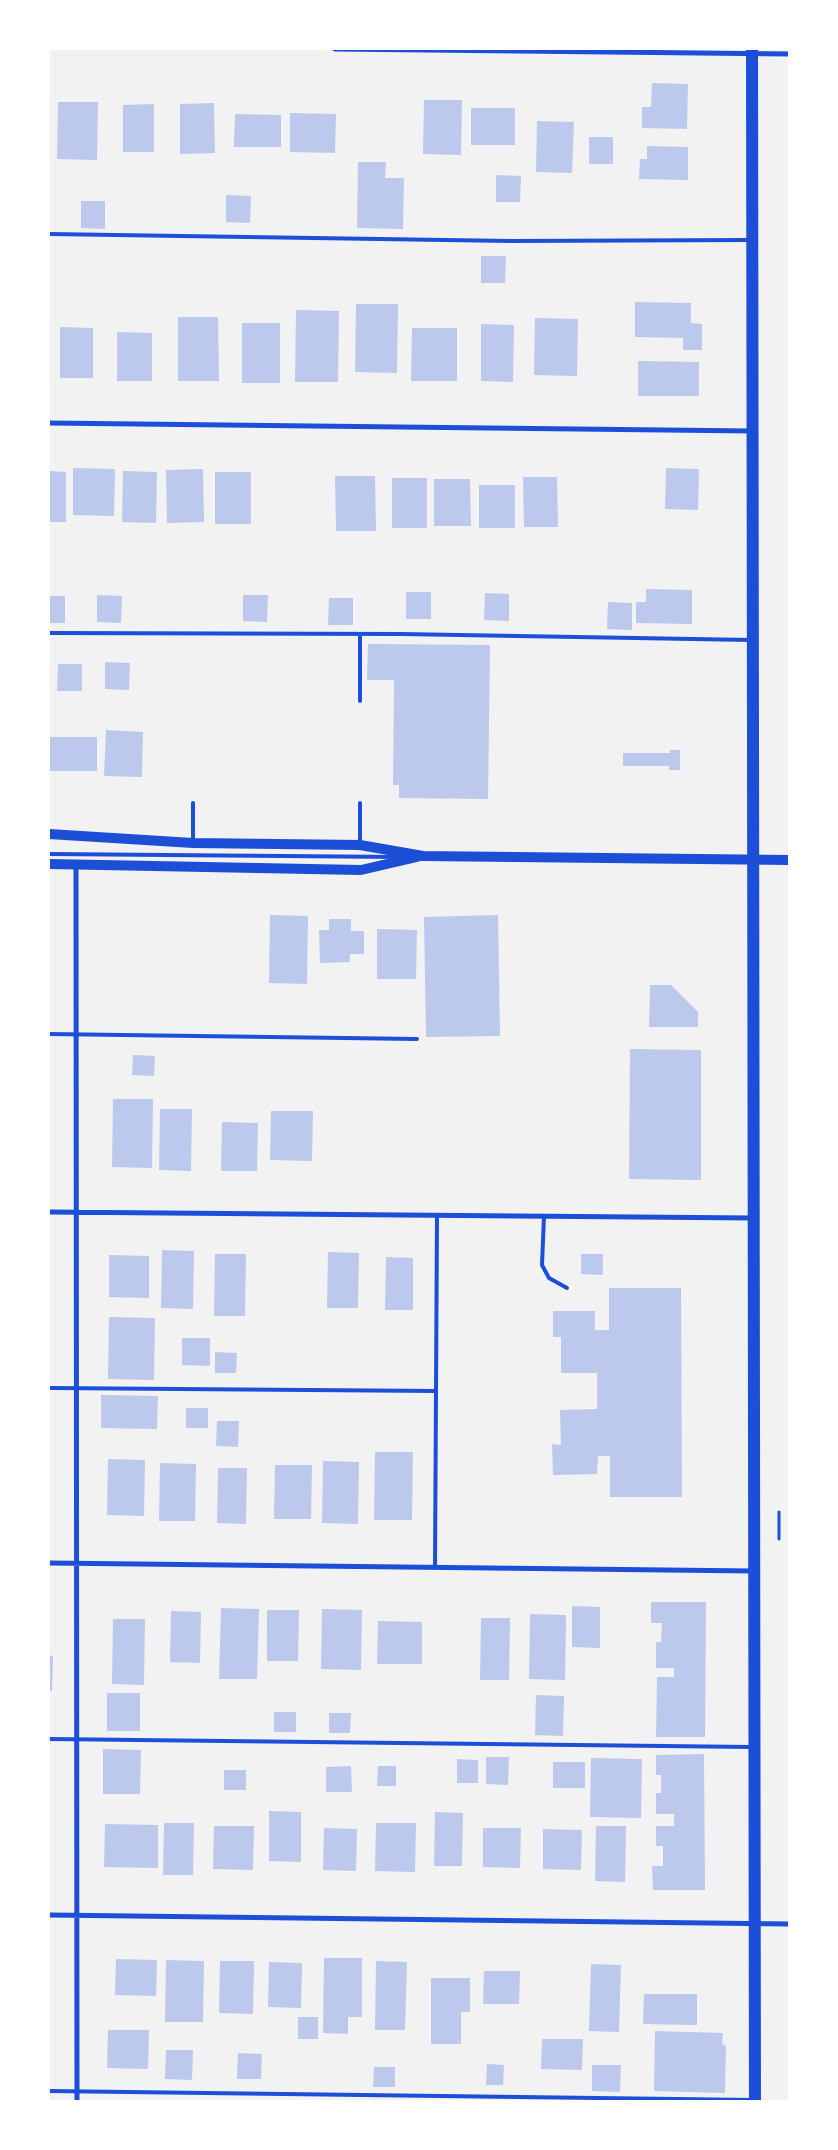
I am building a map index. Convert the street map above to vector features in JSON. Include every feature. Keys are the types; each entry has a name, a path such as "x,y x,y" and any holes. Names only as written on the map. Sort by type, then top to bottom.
{"main road":[{"path":"752,51 755,2101"},
{"path":"49,834 193,843 360,845 423,856 789,860"},
{"path":"49,864 361,870 423,856"}],"street":[{"path":"335,49 752,51 789,54"},
{"path":"49,423 752,430"},
{"path":"76,864 77,2101"},
{"path":"49,1212 754,1218"},
{"path":"49,1563 754,1571"},
{"path":"49,1915 789,1924"}],"lane":[{"path":"49,234 511,241 752,240"},
{"path":"49,633 360,634 752,640"},
{"path":"360,634 360,701"},
{"path":"193,803 193,843"},
{"path":"360,804 360,845"},
{"path":"49,854 365,858 423,856"},
{"path":"49,1034 417,1039"},
{"path":"435,1567 437,1215"},
{"path":"544,1216 542,1265 549,1278 567,1288"},
{"path":"49,1388 436,1391"},
{"path":"49,1740 754,1747"},
{"path":"49,2091 755,2101"}],"path":[{"path":"778,1512 779,1539"}],"building":[{"path":"652,83 688,84 687,129 642,128 642,107 651,107"},
{"path":"424,100 462,100 461,155 423,154"},
{"path":"58,102 98,102 97,160 57,159"},
{"path":"214,103 215,153 180,154 180,104"},
{"path":"154,104 154,152 123,152 123,105"},
{"path":"471,108 515,108 515,145 471,145"},
{"path":"290,113 336,114 335,153 290,152"},
{"path":"235,114 281,115 281,147 234,147"},
{"path":"537,121 574,122 572,173 536,172"},
{"path":"589,137 613,137 613,164 589,164"},
{"path":"647,146 688,147 688,180 639,179 640,159 647,159"},
{"path":"358,162 386,162 385,178 404,178 403,229 357,228"},
{"path":"496,175 521,176 520,202 496,202"},
{"path":"226,195 251,196 250,223 226,222"},
{"path":"81,201 105,201 105,229 81,228"},
{"path":"481,256 506,256 505,283 481,283"},
{"path":"635,302 691,303 691,323 702,324 702,350 683,350 683,338 635,337"},
{"path":"356,304 398,304 397,373 355,372"},
{"path":"296,310 339,311 338,382 295,382"},
{"path":"178,317 218,317 219,381 178,381"},
{"path":"535,318 578,319 577,376 534,375"},
{"path":"242,323 280,323 280,383 242,383"},
{"path":"481,324 514,325 513,382 481,381"},
{"path":"60,327 93,328 93,378 60,378"},
{"path":"412,328 457,328 457,381 411,381"},
{"path":"117,332 152,333 152,381 117,381"},
{"path":"638,361 699,362 699,396 638,396"},
{"path":"73,468 115,469 114,516 73,515"},
{"path":"666,468 699,469 698,510 665,509"},
{"path":"203,469 204,522 167,523 166,470"},
{"path":"49,471 66,472 66,522 49,522"},
{"path":"123,471 157,472 156,523 122,522"},
{"path":"215,472 251,472 251,524 215,524"},
{"path":"335,476 375,476 376,531 336,531"},
{"path":"523,477 557,477 558,527 524,527"},
{"path":"392,478 427,478 427,528 392,528"},
{"path":"434,479 470,479 471,526 434,526"},
{"path":"479,485 515,485 515,528 479,528"},
{"path":"646,589 692,590 692,624 636,623 636,602 646,602"},
{"path":"406,592 431,592 431,619 406,619"},
{"path":"485,593 509,594 509,621 484,620"},
{"path":"97,595 122,596 121,623 97,622"},
{"path":"243,595 268,595 267,622 243,621"},
{"path":"49,596 65,596 65,623 49,623"},
{"path":"329,598 353,598 353,625 328,625"},
{"path":"608,602 632,603 632,630 607,629"},
{"path":"368,644 490,645 488,799 399,798 399,785 393,785 394,680 367,680"},
{"path":"105,662 130,663 129,690 105,689"},
{"path":"58,664 82,664 82,691 57,691"},
{"path":"106,730 143,732 142,777 104,776"},
{"path":"49,737 97,737 97,771 49,771"},
{"path":"670,750 680,750 680,770 669,770 669,766 623,766 623,753 670,753"},
{"path":"270,915 308,916 307,984 269,983"},
{"path":"498,915 500,1036 426,1037 424,917"},
{"path":"329,919 351,919 351,931 364,931 364,954 350,954 350,962 320,963 319,930 329,930"},
{"path":"377,929 417,930 416,979 377,979"},
{"path":"650,985 671,985 698,1012 698,1027 649,1027"},
{"path":"630,1049 701,1050 701,1180 629,1179"},
{"path":"133,1055 155,1056 154,1076 132,1075"},
{"path":"113,1099 153,1099 152,1168 112,1167"},
{"path":"160,1109 192,1109 191,1171 159,1170"},
{"path":"271,1111 313,1111 312,1161 270,1160"},
{"path":"222,1122 258,1123 257,1171 221,1171"},
{"path":"162,1250 194,1251 193,1309 161,1308"},
{"path":"328,1252 359,1253 358,1308 327,1308"},
{"path":"215,1254 246,1254 245,1316 214,1316"},
{"path":"581,1254 603,1254 603,1275 581,1274"},
{"path":"109,1255 149,1256 149,1298 109,1297"},
{"path":"386,1257 413,1258 413,1310 385,1310"},
{"path":"609,1288 681,1288 682,1497 610,1497 610,1456 598,1456 597,1474 553,1475 552,1444 561,1445 560,1410 597,1409 597,1373 561,1373 561,1337 553,1337 553,1311 595,1311 595,1330 609,1330"},
{"path":"109,1317 155,1318 154,1380 108,1379"},
{"path":"182,1338 210,1338 210,1366 182,1365"},
{"path":"215,1352 237,1353 236,1373 215,1373"},
{"path":"101,1395 158,1396 157,1429 101,1428"},
{"path":"186,1408 208,1408 208,1428 186,1428"},
{"path":"217,1421 239,1421 238,1447 216,1446"},
{"path":"375,1452 413,1452 412,1520 374,1520"},
{"path":"108,1459 145,1460 144,1516 107,1515"},
{"path":"323,1461 359,1462 358,1524 322,1523"},
{"path":"160,1463 196,1464 195,1521 159,1521"},
{"path":"275,1465 312,1465 311,1519 274,1519"},
{"path":"218,1468 247,1468 246,1524 217,1523"},
{"path":"651,1602 706,1602 705,1737 656,1737 657,1677 674,1677 674,1668 656,1668 656,1642 661,1642 662,1623 651,1623"},
{"path":"572,1606 600,1607 600,1648 572,1647"},
{"path":"221,1608 259,1609 257,1679 219,1679"},
{"path":"322,1609 362,1610 361,1670 321,1669"},
{"path":"267,1610 299,1610 298,1661 267,1661"},
{"path":"171,1611 201,1612 200,1663 170,1662"},
{"path":"530,1614 566,1615 565,1680 529,1679"},
{"path":"481,1618 510,1618 509,1680 480,1680"},
{"path":"113,1619 145,1619 144,1685 112,1684"},
{"path":"378,1621 422,1622 422,1664 377,1664"},
{"path":"49,1655 53,1656 52,1691 49,1691"},
{"path":"107,1693 140,1693 140,1731 107,1731"},
{"path":"536,1695 564,1696 563,1736 535,1735"},
{"path":"274,1712 296,1712 296,1732 274,1732"},
{"path":"329,1713 351,1713 350,1733 329,1733"},
{"path":"103,1749 141,1750 140,1794 103,1794"},
{"path":"704,1754 705,1890 653,1890 652,1866 663,1866 663,1846 656,1846 656,1826 674,1826 674,1814 656,1814 656,1793 661,1793 661,1775 656,1775 656,1755"},
{"path":"486,1757 509,1757 508,1785 486,1784"},
{"path":"591,1758 642,1759 641,1818 590,1817"},
{"path":"457,1759 478,1760 478,1783 457,1783"},
{"path":"553,1762 585,1762 585,1788 553,1788"},
{"path":"351,1766 352,1792 326,1792 326,1767"},
{"path":"378,1766 396,1766 396,1786 377,1786"},
{"path":"224,1770 246,1770 246,1790 224,1790"},
{"path":"269,1811 301,1812 301,1862 269,1861"},
{"path":"435,1812 463,1813 462,1866 434,1866"},
{"path":"164,1823 194,1823 193,1875 163,1875"},
{"path":"376,1823 416,1823 415,1872 375,1871"},
{"path":"105,1824 158,1825 158,1868 104,1867"},
{"path":"214,1826 254,1826 253,1870 213,1869"},
{"path":"596,1826 626,1826 625,1882 595,1881"},
{"path":"324,1828 357,1829 356,1871 323,1870"},
{"path":"483,1828 521,1828 520,1868 483,1867"},
{"path":"543,1829 582,1830 581,1870 543,1869"},
{"path":"324,1958 362,1958 362,2017 348,2017 348,2034 323,2033"},
{"path":"116,1959 157,1960 156,1996 115,1995"},
{"path":"166,1960 204,1961 203,2022 165,2022"},
{"path":"220,1961 254,1961 253,2014 219,2013"},
{"path":"376,1961 407,1962 405,2030 375,2030"},
{"path":"269,1962 302,1963 301,2008 268,2007"},
{"path":"591,1964 621,1965 619,2032 589,2031"},
{"path":"484,1971 520,1971 519,2004 483,2004"},
{"path":"431,1978 470,1978 470,2012 461,2012 461,2044 431,2044"},
{"path":"644,1994 697,1994 697,2025 643,2024"},
{"path":"298,2017 318,2017 318,2039 298,2039"},
{"path":"108,2030 149,2030 148,2069 107,2068"},
{"path":"655,2031 723,2033 722,2044 726,2046 725,2093 654,2091"},
{"path":"542,2039 583,2039 582,2070 541,2069"},
{"path":"166,2050 193,2050 192,2080 165,2079"},
{"path":"238,2053 262,2054 261,2079 237,2079"},
{"path":"487,2064 504,2065 503,2085 486,2085"},
{"path":"592,2065 621,2065 620,2092 592,2091"},
{"path":"374,2067 395,2067 395,2087 373,2087"}]}
